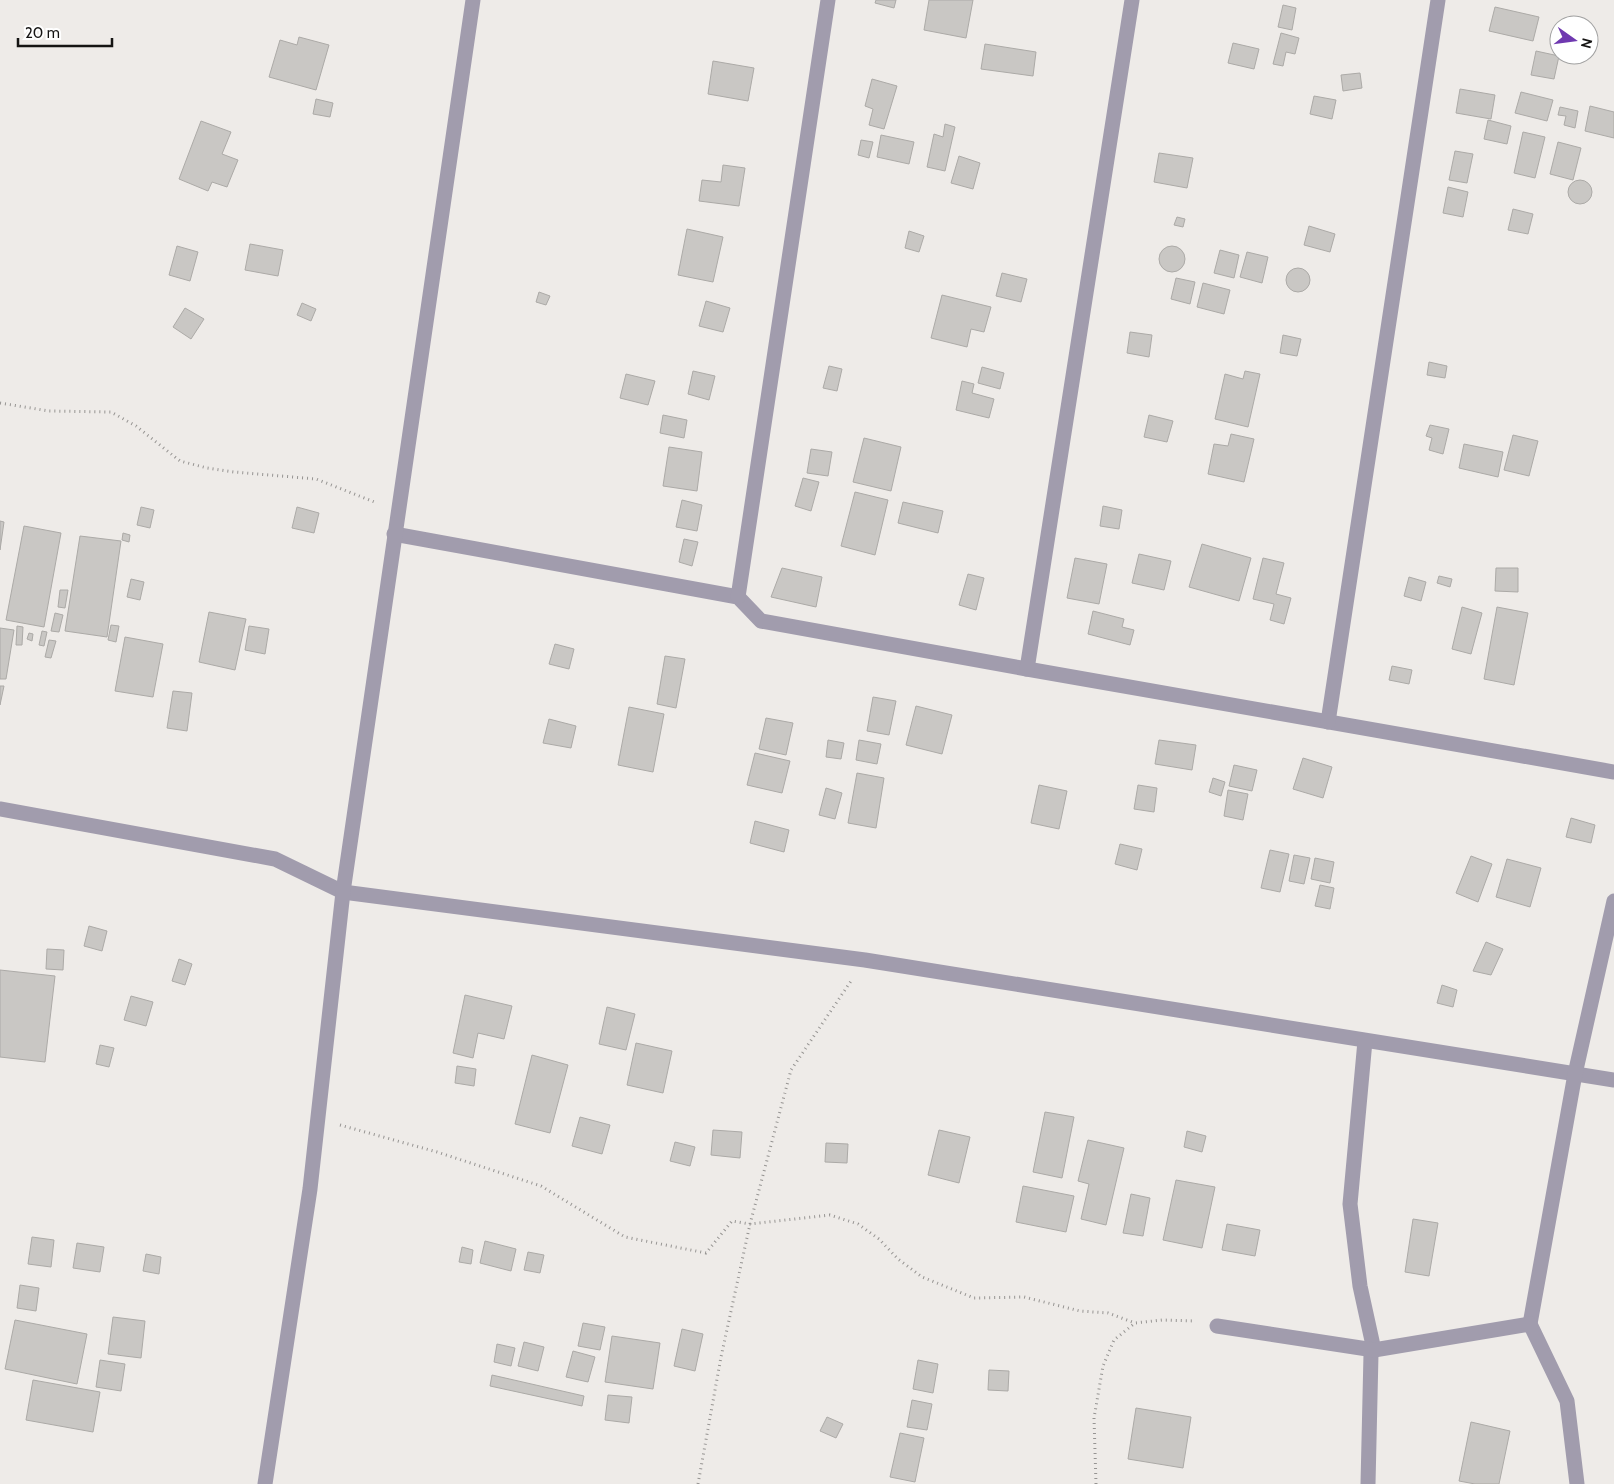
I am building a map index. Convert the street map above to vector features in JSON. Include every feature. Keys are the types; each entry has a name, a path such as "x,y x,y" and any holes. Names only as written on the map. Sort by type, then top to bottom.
{"street":[{"path":"265,1484 310,1189 343,892 473,0"},
{"path":"738,597 828,0"},
{"path":"1027,669 1132,0"},
{"path":"1328,722 1438,0"},
{"path":"394,534 738,597 761,621 1614,772"},
{"path":"0,809 275,859 343,892 865,960 1614,1080"},
{"path":"1577,1484 1568,1401 1530,1324 1575,1074 1614,901"},
{"path":"1366,1041 1350,1204 1360,1286 1374,1350 1371,1354 1368,1484"},
{"path":"1217,1326 1374,1350 1530,1324"}],"path":[{"path":"0,403 49,411 111,412 136,426 180,461 234,472 316,479 399,511"},
{"path":"698,1484 721,1357 750,1224 791,1070 865,960"},
{"path":"318,1118 438,1152 541,1186 625,1237 706,1253 732,1221 750,1224 830,1215 858,1224 879,1239 898,1260 922,1277 974,1298 1024,1296 1080,1310 1108,1313 1135,1323 1162,1320 1191,1320 1217,1326"},
{"path":"1096,1484 1094,1418 1103,1366 1114,1340 1135,1323"}],"building":[{"path":"876,0 896,0 894,8 875,3"},
{"path":"929,0 973,0 966,38 924,30"},
{"path":"1283,5 1296,8 1292,30 1278,27"},
{"path":"1495,7 1539,17 1533,41 1489,31"},
{"path":"1281,33 1299,38 1295,54 1286,52 1283,66 1273,64"},
{"path":"299,37 329,45 316,90 269,77 280,40 297,45"},
{"path":"1233,43 1259,49 1254,69 1228,63"},
{"path":"985,44 1036,52 1033,76 981,69"},
{"path":"1536,51 1549,54 1549,65 1557,65 1554,79 1531,75"},
{"path":"713,61 754,68 748,101 708,94"},
{"path":"1360,73 1362,88 1343,91 1341,75"},
{"path":"872,79 897,86 884,129 869,125 873,109 865,106"},
{"path":"1460,89 1495,95 1491,119 1456,113"},
{"path":"1521,92 1553,100 1547,121 1515,113"},
{"path":"1314,96 1336,100 1332,119 1310,114"},
{"path":"316,99 333,103 330,117 313,114"},
{"path":"1590,106 1614,112 1614,138 1585,131"},
{"path":"1560,107 1578,111 1575,128 1564,125 1566,116 1558,115"},
{"path":"1488,120 1511,126 1507,144 1484,139"},
{"path":"201,121 231,132 222,154 238,160 227,187 212,182 208,191 179,179"},
{"path":"945,124 955,127 945,171 927,167 934,134 943,137"},
{"path":"1523,132 1545,137 1535,178 1514,173"},
{"path":"881,135 914,142 909,164 877,157"},
{"path":"861,140 873,142 869,158 858,155"},
{"path":"1558,142 1581,148 1573,180 1550,174"},
{"path":"1455,151 1473,154 1467,183 1449,180"},
{"path":"1159,153 1193,158 1187,188 1154,182"},
{"path":"959,156 980,163 973,189 951,183"},
{"path":"723,165 745,168 739,206 699,201 702,180 721,182"},
{"path":"1580,180 1588,184 1592,192 1588,200 1580,204 1572,200 1568,192 1572,184"},
{"path":"1448,187 1468,192 1463,217 1443,213"},
{"path":"1513,209 1533,214 1528,234 1508,230"},
{"path":"1177,217 1185,219 1183,227 1174,225"},
{"path":"1309,226 1335,234 1330,252 1304,245"},
{"path":"687,229 723,237 713,282 678,275"},
{"path":"909,231 924,236 919,252 905,248"},
{"path":"250,244 283,250 278,276 245,270"},
{"path":"177,246 198,252 190,281 169,275"},
{"path":"1172,246 1181,250 1185,259 1181,268 1172,272 1163,268 1159,259 1163,250"},
{"path":"1220,250 1239,255 1234,278 1214,273"},
{"path":"1247,252 1268,257 1262,283 1240,277"},
{"path":"1298,268 1303,269 1309,275 1309,285 1303,291 1298,292 1293,291 1287,285 1286,280 1287,275 1293,269"},
{"path":"1002,273 1027,279 1021,302 996,296"},
{"path":"1176,278 1195,282 1190,304 1171,299"},
{"path":"1203,283 1230,290 1224,314 1197,307"},
{"path":"539,292 550,296 546,305 536,302"},
{"path":"942,295 991,307 984,332 971,329 967,347 931,338"},
{"path":"706,301 730,308 723,332 699,326"},
{"path":"302,303 316,309 311,321 297,315"},
{"path":"185,308 204,319 191,339 173,327"},
{"path":"1130,332 1152,335 1149,357 1127,353"},
{"path":"1283,335 1301,339 1297,356 1280,353"},
{"path":"1429,362 1447,366 1445,378 1427,375"},
{"path":"829,366 842,369 837,391 823,388"},
{"path":"982,367 1004,373 1000,389 978,383"},
{"path":"693,371 715,376 709,400 688,394"},
{"path":"1245,371 1260,374 1248,427 1215,419 1225,374 1243,379"},
{"path":"626,374 655,381 648,405 620,398"},
{"path":"962,381 974,384 972,393 994,399 989,418 956,410"},
{"path":"663,415 687,420 684,438 660,433"},
{"path":"1149,415 1173,421 1167,442 1144,437"},
{"path":"1430,425 1449,429 1443,454 1429,450 1432,438 1426,436"},
{"path":"1231,434 1254,439 1244,482 1208,474 1214,444 1228,446"},
{"path":"1513,435 1538,441 1529,476 1504,470"},
{"path":"864,438 901,447 891,491 853,482"},
{"path":"1464,444 1503,452 1498,477 1459,468"},
{"path":"669,447 702,452 697,491 663,486"},
{"path":"811,449 832,452 828,476 807,473"},
{"path":"803,478 819,482 811,511 795,506"},
{"path":"855,492 888,500 875,555 841,546"},
{"path":"682,500 702,505 697,531 676,527"},
{"path":"903,502 943,511 938,533 898,523"},
{"path":"1103,506 1122,510 1119,529 1100,526"},
{"path":"141,507 154,510 150,528 137,525"},
{"path":"297,507 319,513 314,533 292,528"},
{"path":"0,521 4,522 0,550"},
{"path":"24,526 61,533 44,627 6,620"},
{"path":"123,533 130,535 129,542 122,540"},
{"path":"80,536 121,541 107,637 65,631"},
{"path":"684,539 698,542 692,566 679,562"},
{"path":"1202,544 1251,558 1239,601 1189,587"},
{"path":"1139,554 1171,561 1164,590 1132,583"},
{"path":"1075,558 1107,564 1099,604 1067,598"},
{"path":"1263,558 1284,563 1276,594 1291,598 1284,624 1270,620 1274,604 1253,599"},
{"path":"782,568 822,577 816,607 771,597"},
{"path":"1496,568 1518,568 1518,592 1495,591"},
{"path":"968,574 984,578 976,610 959,605"},
{"path":"1439,576 1452,579 1450,587 1437,583"},
{"path":"1409,577 1426,582 1421,601 1404,596"},
{"path":"131,579 144,582 140,600 127,597"},
{"path":"60,590 68,590 65,608 58,607"},
{"path":"1462,607 1482,613 1471,654 1452,649"},
{"path":"1497,607 1528,613 1514,685 1484,679"},
{"path":"1093,611 1124,619 1122,627 1134,630 1130,645 1088,634"},
{"path":"209,612 246,619 235,670 199,662"},
{"path":"55,613 63,615 59,632 51,631"},
{"path":"111,625 119,626 116,642 108,640"},
{"path":"17,626 23,627 22,645 16,645"},
{"path":"249,626 269,629 265,654 245,650"},
{"path":"0,628 14,630 6,679 0,679"},
{"path":"42,631 47,632 44,646 39,645"},
{"path":"29,633 33,634 32,641 27,639"},
{"path":"125,637 163,644 153,697 115,691"},
{"path":"49,640 56,641 51,658 45,657"},
{"path":"555,644 574,649 569,669 549,664"},
{"path":"665,656 685,659 676,708 657,704"},
{"path":"1392,666 1412,670 1409,684 1389,680"},
{"path":"0,686 4,686 0,705"},
{"path":"173,691 192,693 187,731 167,728"},
{"path":"873,697 896,701 889,735 867,731"},
{"path":"916,706 952,715 942,754 906,745"},
{"path":"629,707 664,714 653,772 618,765"},
{"path":"766,718 793,723 786,755 759,749"},
{"path":"549,719 576,726 571,748 543,743"},
{"path":"828,740 844,743 841,759 826,757"},
{"path":"859,740 881,744 877,764 856,760"},
{"path":"1159,740 1196,745 1192,770 1155,764"},
{"path":"755,753 790,761 782,793 747,785"},
{"path":"1303,758 1332,767 1323,798 1293,789"},
{"path":"1234,765 1257,770 1252,791 1229,786"},
{"path":"857,773 884,778 876,828 848,823"},
{"path":"1213,778 1225,782 1221,796 1209,792"},
{"path":"1039,785 1067,791 1059,829 1031,823"},
{"path":"1138,785 1157,788 1154,812 1134,809"},
{"path":"826,788 842,793 835,819 819,815"},
{"path":"1228,790 1248,794 1243,820 1224,816"},
{"path":"1571,818 1595,825 1591,843 1566,837"},
{"path":"755,821 789,830 784,852 750,843"},
{"path":"1120,844 1142,849 1137,870 1115,864"},
{"path":"1270,850 1289,854 1280,892 1261,888"},
{"path":"1294,855 1310,858 1304,884 1289,881"},
{"path":"1471,856 1492,864 1478,902 1456,893"},
{"path":"1315,858 1334,862 1330,883 1311,879"},
{"path":"1507,859 1541,868 1530,907 1496,897"},
{"path":"1320,885 1334,888 1330,909 1315,906"},
{"path":"89,926 107,931 102,951 84,946"},
{"path":"1486,942 1503,949 1491,975 1473,971"},
{"path":"47,949 64,950 63,970 46,969"},
{"path":"179,959 192,964 185,985 172,981"},
{"path":"0,970 55,976 45,1062 0,1057"},
{"path":"1442,985 1457,990 1453,1007 1437,1003"},
{"path":"465,995 512,1006 504,1039 478,1033 473,1058 453,1053"},
{"path":"131,996 153,1002 146,1026 124,1020"},
{"path":"607,1007 635,1014 626,1050 599,1044"},
{"path":"636,1043 672,1051 663,1093 627,1085"},
{"path":"100,1045 114,1048 109,1067 96,1064"},
{"path":"532,1055 568,1065 550,1133 515,1124"},
{"path":"457,1066 476,1069 474,1086 455,1083"},
{"path":"1045,1112 1074,1117 1062,1178 1033,1172"},
{"path":"580,1117 610,1125 602,1154 572,1146"},
{"path":"713,1130 742,1132 740,1158 711,1155"},
{"path":"939,1130 970,1137 959,1183 928,1175"},
{"path":"1187,1131 1206,1136 1202,1152 1184,1147"},
{"path":"1088,1140 1124,1148 1106,1225 1081,1219 1089,1184 1078,1181"},
{"path":"675,1142 695,1147 690,1166 670,1161"},
{"path":"826,1143 848,1144 847,1163 825,1162"},
{"path":"1176,1180 1215,1187 1202,1248 1163,1240"},
{"path":"1023,1186 1074,1196 1066,1232 1016,1222"},
{"path":"1131,1194 1150,1198 1143,1236 1123,1233"},
{"path":"1413,1219 1438,1223 1429,1276 1405,1272"},
{"path":"1227,1224 1260,1230 1255,1256 1222,1250"},
{"path":"32,1237 54,1240 51,1267 28,1264"},
{"path":"485,1241 516,1249 511,1271 480,1263"},
{"path":"77,1243 104,1247 100,1272 73,1268"},
{"path":"462,1247 473,1250 471,1264 459,1262"},
{"path":"528,1252 544,1255 540,1273 524,1270"},
{"path":"146,1254 161,1257 159,1274 143,1271"},
{"path":"20,1285 39,1288 36,1311 17,1308"},
{"path":"113,1317 145,1321 141,1358 108,1354"},
{"path":"15,1320 87,1334 77,1384 5,1369"},
{"path":"583,1323 605,1327 600,1350 578,1346"},
{"path":"682,1329 703,1334 695,1371 674,1366"},
{"path":"612,1336 660,1343 653,1389 605,1382"},
{"path":"524,1342 544,1347 538,1371 518,1366"},
{"path":"497,1344 515,1348 511,1366 494,1362"},
{"path":"573,1351 595,1357 588,1382 566,1377"},
{"path":"100,1360 125,1364 121,1391 96,1387"},
{"path":"918,1360 938,1364 933,1393 913,1389"},
{"path":"989,1370 1009,1371 1008,1391 988,1390"},
{"path":"492,1375 584,1396 582,1406 490,1386"},
{"path":"33,1380 100,1392 93,1432 26,1420"},
{"path":"608,1395 632,1397 629,1423 605,1420"},
{"path":"912,1400 932,1404 927,1430 907,1427"},
{"path":"1136,1408 1191,1417 1183,1468 1128,1459"},
{"path":"827,1417 843,1424 836,1438 820,1431"},
{"path":"1471,1422 1510,1431 1499,1484 1475,1484 1459,1481"},
{"path":"900,1433 924,1438 915,1482 890,1477"}]}
